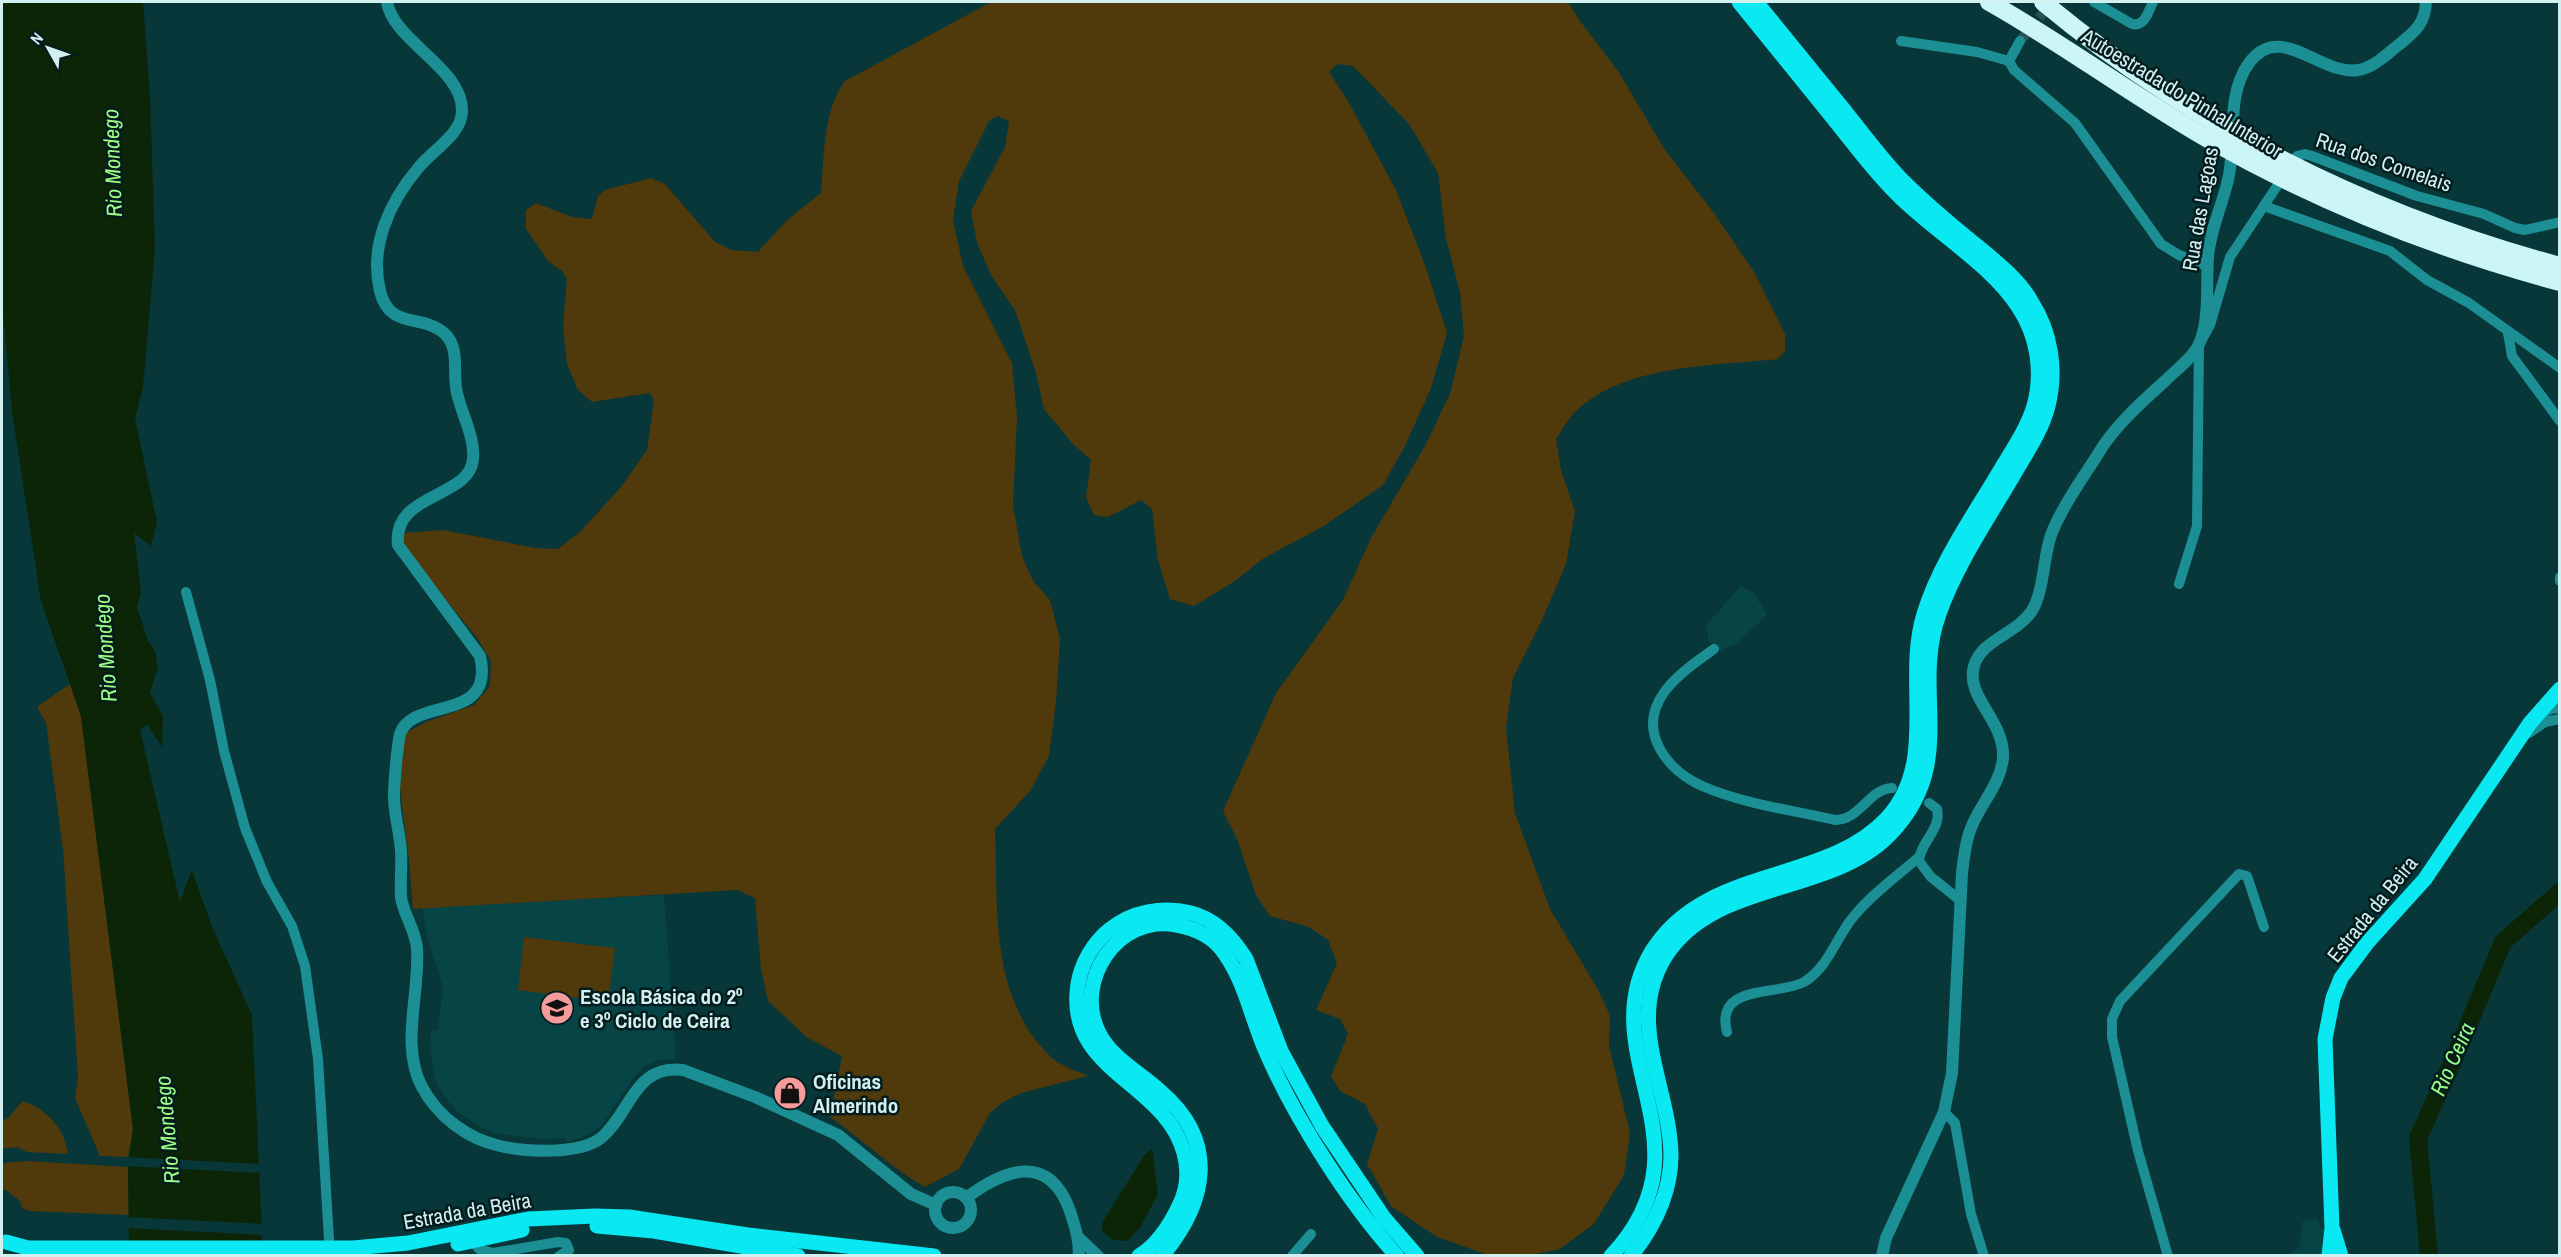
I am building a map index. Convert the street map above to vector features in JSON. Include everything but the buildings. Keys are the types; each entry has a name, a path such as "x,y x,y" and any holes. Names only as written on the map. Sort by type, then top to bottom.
{"highway":[{"name":"Autoestrada do Pinhal Interior","path":"1989,2 2052,41 2164,101 2358,198 2444,232 2559,266"},
{"name":"Autoestrada do Pinhal Interior","path":"2043,2 2164,101 2243,158 2387,226 2480,259 2559,282"}],"main road":[{"path":"1611,1256 1629,1234 1643,1211 1652,1186 1656,1161 1654,1127 1634,1031 1636,991 1645,964 1668,930 1698,905 1726,892 1850,846 1878,827 1898,804 1911,776 1917,751 1917,651 1927,604 1943,568 2022,434 2032,412 2037,388 2038,362 2034,339 2024,316 2011,297 1991,276 1922,218 1887,183 1739,2"},
{"path":"1631,1256 1658,1214 1670,1169 1669,1131 1647,1021 1650,996 1659,970 1673,946 1704,918 1736,903 1856,859 1882,843 1908,814 1922,788 1930,757 1932,646 1935,623 1956,574 2042,425 2052,384 2052,362 2048,340 2038,313 2022,288 2005,269 1932,208 1897,175 1756,2"},
{"name":"Estrada da Beira","path":"2329,1256 2332,1228 2325,1039 2333,998 2351,963 2425,879 2535,716 2558,699"},
{"path":"1139,1256 1160,1236 1181,1202 1187,1173 1185,1155 1178,1134 1164,1114 1111,1070 1094,1052 1082,1029 1076,1005 1082,969 1087,957 1104,934 1126,919 1162,910 1185,912 1206,919 1224,931 1240,948 1246,958 1281,1051 1322,1126 1372,1202 1417,1256"},
{"path":"1162,1256 1177,1238 1196,1202 1201,1181 1197,1148 1189,1126 1177,1107 1123,1061 1103,1039 1093,1015 1091,995 1095,974 1116,943 1136,929 1162,923 1200,932 1225,953 1239,978 1272,1065 1299,1116 1358,1206 1397,1256"},
{"name":"Estrada da Beira","path":"6,1245 52,1249 353,1248 408,1243 528,1219 595,1216 645,1218 748,1235 934,1256"},
{"name":"Estrada da Beira","path":"387,1256 526,1229 611,1226 654,1231 798,1256"},
{"name":"Estrada da Beira","path":"2332,1228 2341,1256"}],"street":[{"path":"387,2 394,21 434,62 459,93 462,113 456,129 418,167 388,211 378,248 380,291 384,304 390,311 405,320 438,328 451,342 455,356 456,391 473,453 473,461 468,473 458,482 409,512 401,522 397,534 398,545 480,656 483,668 483,680 475,693 466,700 416,718 406,724 400,734 394,798 400,841 401,899 417,949 413,1049 415,1069 422,1088 439,1112 474,1138 500,1146 575,1149 602,1137 643,1081 652,1074 673,1068 683,1070 755,1097 838,1135 912,1194 936,1205"},
{"path":"2094,2 2136,25 2143,22 2153,2"},
{"name":"Rua das Lagoas","path":"1882,1256 1887,1238 1944,1112 1952,1073 1966,840 1971,826 1995,785 2003,753 1998,728 1974,688 1973,671 1980,654 2013,631 2030,613 2055,528 2106,442 2121,423 2184,363 2199,345 2206,312 2212,234 2230,171 2235,99 2246,67 2252,59 2268,48 2289,47 2334,68 2346,71 2361,70 2381,58 2420,26 2426,12 2426,2"},
{"path":"1902,41 1977,52 2009,61 2027,83 2075,123 2161,244 2179,255 2208,266"},
{"path":"2009,61 2020,41"},
{"name":"Rua dos Comelais","path":"2199,345 2210,325 2230,257 2294,160 2305,154 2426,199 2484,214 2515,228 2524,230 2559,222"},
{"path":"2264,206 2390,251 2427,280 2469,303 2559,368"},
{"path":"2508,333 2512,356 2559,421"},
{"path":"2179,584 2197,526 2199,345"},
{"path":"186,592 210,680 224,751 245,828 267,882 291,926 305,966 318,1059 330,1256"},
{"path":"1714,649 1668,687 1656,708 1653,730 1655,741 1664,756 1680,773 1701,785 1739,799 1835,820 1850,817 1880,792 1892,788"},
{"path":"2513,748 2537,725 2559,719"},
{"path":"1726,1032 1725,1018 1733,1004 1751,992 1787,988 1807,980 1831,953 1855,915 1919,857 1939,817 1937,808 1929,802"},
{"path":"1919,857 1921,865 1928,874 1961,901"},
{"path":"2168,1256 2138,1151 2112,1037 2112,1019 2126,995 2239,874 2247,876 2264,927"},
{"path":"1944,1112 1955,1123 1971,1214 1984,1256"},
{"path":"966,1198 1009,1173 1037,1172 1050,1179 1062,1193 1079,1238 1078,1256"},
{"path":"960,1194 966,1198 970,1207 969,1217 958,1227 948,1227 939,1221 936,1205 943,1195 960,1194"},
{"path":"1292,1256 1311,1234"},
{"path":"1079,1238 1098,1256"},
{"path":"472,1241 479,1249 493,1253 567,1243 569,1250 559,1256"}],"shaded area":[{"path":"991,2 1568,2 1618,71 1665,150 1714,213 1754,272 1785,334 1785,351 1778,359 1671,370 1619,384 1595,396 1575,412 1556,439 1561,470 1575,511 1566,564 1542,620 1513,678 1506,728 1515,813 1550,909 1597,988 1610,1015 1609,1046 1630,1133 1624,1175 1594,1224 1560,1249 1530,1255 1488,1255 1437,1237 1391,1206 1367,1164 1378,1129 1365,1104 1340,1091 1331,1076 1348,1034 1340,1019 1316,1010 1337,963 1328,940 1309,927 1270,916 1256,895 1237,839 1223,811 1276,693 1343,600 1371,538 1425,446 1450,394 1464,336 1460,292 1446,239 1438,173 1409,124 1353,66 1337,64 1329,72 1348,101 1396,190 1425,265 1447,333 1431,388 1405,446 1383,485 1324,526 1264,558 1232,583 1194,606 1170,599 1158,560 1152,509 1141,500 1108,517 1094,515 1086,497 1091,460 1073,444 1044,409 1036,373 1015,310 992,277 977,243 971,211 1005,147 1009,121 998,116 989,121 959,181 953,220 963,266 1012,363 1017,417 1013,506 1022,556 1033,581 1050,600 1060,639 1056,702 1049,756 1030,791 995,829 996,889 1001,950 1007,979 1017,1007 1031,1033 1051,1057 1068,1068 1088,1076 1021,1093 1003,1102 990,1113 959,1169 925,1187 900,1171 830,1117 842,1056 808,1038 768,1001 761,969 755,898 737,890 413,909 400,788 401,760 407,732 426,722 474,705 490,686 491,661 477,638 408,553 401,533 443,530 535,548 558,549 580,532 621,487 647,450 654,400 650,393 592,402 578,390 567,364 563,326 567,279 563,272 548,261 526,229 526,210 536,203 572,217 592,219 598,196 605,190 651,178 665,184 715,242 732,250 758,252 786,221 821,193 824,150 832,106 845,81"},
{"path":"1741,586 1753,592 1767,615 1736,644 1716,652 1708,639 1707,624"},
{"path":"70,684 81,716 133,1129 128,1157 100,1156 75,1098 78,1077 63,849 46,723 37,707"},
{"name":"Escola Básica do 2º e 3º Ciclo de Ceira","path":"664,895 676,1059 660,1060 645,1066 636,1074 602,1125 588,1135 568,1142 564,1138 542,1139 498,1134 481,1127 459,1113 436,1083 430,1050 431,1030 438,1031 443,986 427,938 422,907"},
{"path":"524,937 615,948 608,1002 518,990"},
{"path":"23,1101 40,1109 59,1128 68,1154 27,1152 17,1147 2,1149 2,1121 11,1115"},
{"path":"27,1161 128,1167 129,1215 29,1211 22,1208 20,1201 6,1190 2,1190 2,1163"},
{"path":"2317,1219 2324,1233 2326,1255 2291,1255 2290,1252 2300,1248 2302,1222"}],"water":[{"name":"Rio Mondego","path":"2,2 143,2 150,96 155,249 143,387 135,419 157,522 151,546 134,533 141,592 137,607 148,641 155,651 158,667 150,693 163,716 162,747 147,724 140,730 180,902 192,870 212,927 252,1015 263,1255 129,1255 128,1167 133,1129 81,716 41,601 12,412 2,301"},
{"path":"1152,1148 1158,1194 1140,1228 1127,1241 1113,1240 1102,1231 1103,1221 1144,1156"}],"pier":[{"path":"125,1157 262,1164 262,1173 125,1166"},
{"path":"126,1217 265,1224 265,1235 126,1228"}],"waterway":[{"name":"Rio Ceira","path":"2429,1256 2418,1138 2503,942 2560,892"}],"tunnel":[{"path":"2020,41 2052,2"}],"place":[{"name":"Escola Básica do 2º e 3º Ciclo de Ceira","path":"557,1008"},
{"name":"Oficinas Almerindo","path":"790,1093"}]}
